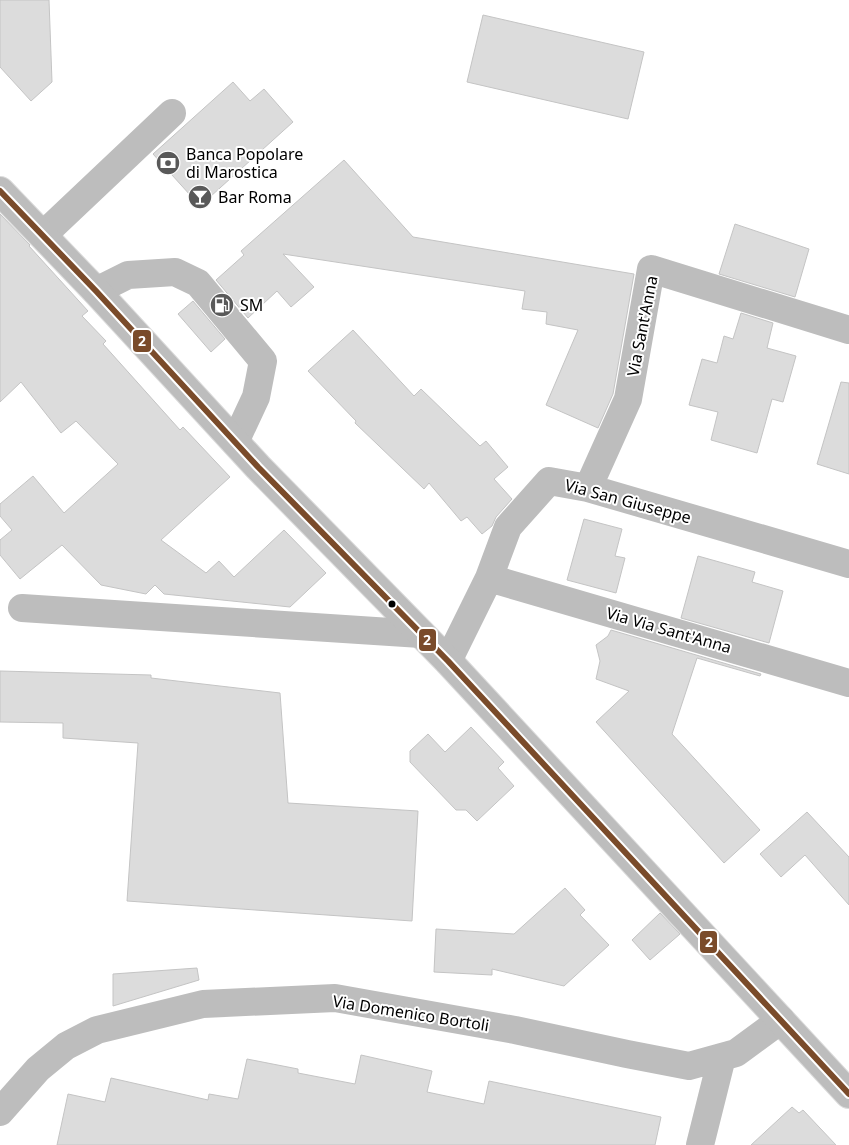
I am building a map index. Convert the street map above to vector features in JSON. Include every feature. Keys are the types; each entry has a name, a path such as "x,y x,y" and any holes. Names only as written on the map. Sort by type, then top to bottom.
{"street":[{"path":"43,235 172,113"},
{"path":"0,191 96,290 235,442 448,661 849,1094"},
{"name":"Via Sant'Anna","path":"588,488 628,399 651,268 849,330"},
{"path":"96,290 128,275 175,272 198,283 263,361 256,398 235,442"},
{"name":"Via San Giuseppe","path":"448,661 489,578 508,527 548,481 588,488 849,564"},
{"name":"Via Via Sant'Anna","path":"489,578 849,683"},
{"path":"22,608 421,634"},
{"name":"Via Domenico Bortoli","path":"0,1112 38,1068 66,1046 97,1030 203,1004 334,998 515,1030 689,1066 736,1053 781,1020"},
{"path":"700,1145 722,1057"}],"building":[{"path":"0,0 49,0 52,82 31,101 0,67"},
{"path":"483,15 644,52 628,119 467,82"},
{"path":"233,82 250,101 264,89 293,122 200,206 153,154"},
{"path":"344,160 413,237 634,274 613,394 598,428 546,405 578,330 546,324 547,312 522,309 525,291 283,254 314,287 291,307 277,291 248,318 216,280 244,255 241,251"},
{"path":"0,214 88,311 82,316 106,341 103,344 180,430 183,427 230,477 161,540 206,573 219,561 234,577 284,530 326,573 290,607 164,594 155,585 146,594 101,585 62,545 20,579 0,555 0,540 12,530 0,516 0,504 33,476 64,513 118,464 76,421 61,433 21,382 0,402"},
{"path":"735,224 809,249 795,297 719,274"},
{"path":"193,301 225,339 211,352 178,314"},
{"path":"741,313 773,323 767,348 796,356 783,402 772,399 757,453 711,440 718,412 689,405 702,359 717,363 724,336 733,339"},
{"path":"353,330 414,396 421,389 480,446 486,441 508,467 494,479 512,499 496,517 492,526 482,534 467,517 461,521 429,483 424,489 355,423 356,421 308,371"},
{"path":"841,382 849,383 849,474 817,464"},
{"path":"584,519 622,529 615,556 625,558 616,593 567,580"},
{"path":"698,556 755,572 752,582 783,591 769,643 681,618"},
{"path":"611,630 761,674 760,676 697,658 672,734 760,830 724,863 596,722 629,691 596,679 600,661 596,645 608,636"},
{"path":"0,671 151,675 151,678 280,693 288,803 418,811 412,921 127,901 138,743 63,738 63,723 0,722"},
{"path":"471,727 504,762 498,768 514,786 477,821 466,810 456,810 410,762 410,751 428,734 445,752"},
{"path":"807,812 849,857 849,905 805,855 781,877 760,854"},
{"path":"565,888 585,910 580,915 609,945 564,986 492,969 492,975 434,972 436,929 514,934"},
{"path":"660,913 680,934 650,960 632,940"},
{"path":"197,968 199,980 113,1006 113,974"},
{"path":"361,1055 432,1071 427,1092 484,1104 489,1081 661,1117 655,1145 57,1145 68,1094 105,1102 111,1078 208,1100 209,1094 238,1099 247,1059 298,1069 298,1073 355,1084"},
{"path":"792,1107 799,1113 803,1110 836,1145 751,1145"}],"transit line":[{"name":"2","path":"0,191 96,291 258,467 448,661 849,1094"}],"place":[{"name":"Banca Popolare di Marostica","path":"168,163"},
{"name":"Bar Roma","path":"200,197"},
{"name":"SM","path":"222,305"}]}
